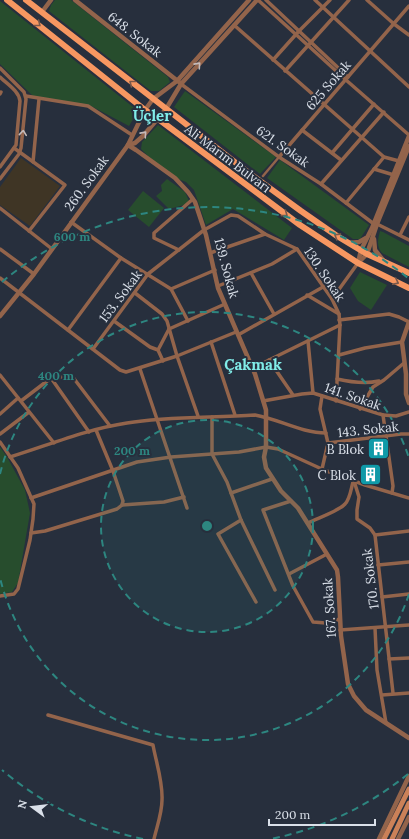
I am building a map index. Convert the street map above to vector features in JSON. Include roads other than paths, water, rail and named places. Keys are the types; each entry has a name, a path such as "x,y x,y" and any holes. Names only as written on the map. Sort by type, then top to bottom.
{"main road":[{"name":"Ali Marım Bulvarı","path":"7,0 145,110 268,202 358,263 409,288"},
{"name":"Ali Marım Bulvarı","path":"26,0 275,192 348,243 367,254 409,273"},
{"path":"384,839 409,789"},
{"path":"392,839 409,803"}],"street":[{"path":"42,12 51,0"},
{"name":"648. Sokak","path":"75,0 181,84"},
{"path":"128,145 145,110 153,99 177,81 249,0"},
{"path":"128,145 135,143 143,136 166,109 181,84 258,0 298,33 409,136 376,224"},
{"path":"266,0 298,33"},
{"path":"315,0 409,87"},
{"path":"273,60 330,0"},
{"path":"285,71 349,0"},
{"path":"367,0 409,35"},
{"name":"625 Sokak","path":"263,176 409,6"},
{"path":"234,25 384,157 399,161"},
{"path":"0,68 23,90 26,96 22,145 20,152 0,179"},
{"path":"0,77 20,97 17,142 0,168"},
{"name":"621. Sokak","path":"181,84 279,157 321,184 376,224 409,240"},
{"path":"26,96 88,106 132,135"},
{"path":"33,162 39,99"},
{"path":"332,153 374,104"},
{"path":"321,184 384,112"},
{"path":"302,130 341,160"},
{"name":"139. Sokak","path":"128,145 175,178 193,199 204,230 218,286 253,369 263,401 266,417 266,447"},
{"name":"260. Sokak","path":"0,316 34,274 128,145"},
{"path":"358,263 361,250 372,233 408,153 409,146"},
{"path":"14,148 65,185 29,231"},
{"path":"346,203 384,157"},
{"path":"374,169 394,175"},
{"path":"179,250 154,238 154,233 193,199"},
{"path":"0,208 52,249"},
{"name":"153. Sokak","path":"93,349 148,274 204,230 226,217 231,215 238,216"},
{"name":"130. Sokak","path":"238,216 265,234 297,249 332,299 339,314 340,322 336,401"},
{"path":"400,235 409,217"},
{"path":"72,222 121,258 170,289 188,321"},
{"path":"348,243 364,240 372,233"},
{"path":"332,299 358,263 367,254 372,233"},
{"path":"372,233 375,250 384,261"},
{"path":"210,254 265,234"},
{"path":"0,249 34,274"},
{"path":"218,286 272,264 297,249"},
{"path":"68,330 121,258"},
{"path":"170,289 215,270"},
{"path":"251,273 274,314"},
{"path":"0,278 120,370 126,372 140,369 211,342 237,334 323,287"},
{"path":"135,293 162,314 167,321 177,356 198,416"},
{"path":"307,295 339,314"},
{"path":"158,350 169,329 225,304"},
{"path":"253,369 308,341 340,322 389,314 409,322 402,342 409,402"},
{"path":"114,321 150,347 158,350 163,361"},
{"path":"308,341 313,393"},
{"path":"211,342 235,415"},
{"path":"339,355 365,348 402,342"},
{"path":"269,360 293,395"},
{"path":"360,409 373,387 404,363"},
{"path":"140,369 187,508"},
{"path":"0,375 54,443"},
{"path":"0,414 51,378 72,376 110,426"},
{"path":"51,378 89,432"},
{"path":"337,379 346,381 373,382 384,380"},
{"name":"141. Sokak","path":"263,401 313,393 383,415 393,486 392,493"},
{"path":"322,396 320,409 328,443 322,469"},
{"path":"0,434 29,412"},
{"path":"383,415 396,416 409,412"},
{"path":"10,457 110,426 158,419 198,416 212,417 254,415 266,417 306,431 326,434"},
{"path":"212,417 212,454 227,482 241,520 275,590"},
{"path":"96,430 113,471 123,501 122,505"},
{"name":"143. Sokak","path":"328,443 409,434"},
{"path":"0,442 18,468 34,504 30,540 18,589 14,594 0,596"},
{"path":"31,498 137,462 266,447 278,449 322,469 354,481 409,498"},
{"name":"167. Sokak","path":"266,447 264,457 266,468 272,479 281,491 298,508 337,570 340,630 348,684 354,696 366,710 409,738"},
{"path":"231,494 272,479"},
{"path":"308,523 346,504 354,481"},
{"name":"170. Sokak","path":"354,481 359,497 357,519 375,535 393,694"},
{"path":"31,533 44,531 117,509 122,505 164,502 184,497"},
{"path":"291,501 263,510 293,586 313,622 326,623 340,619"},
{"path":"241,520 218,534 256,602"},
{"path":"375,535 409,531"},
{"path":"289,574 327,554"},
{"path":"378,565 409,562"},
{"path":"382,597 409,594"},
{"path":"340,630 386,628 409,625"},
{"path":"375,628 375,658 386,723"},
{"path":"390,659 409,658"},
{"path":"382,695 409,693"},
{"path":"48,715 153,745 162,800 154,839"},
{"path":"379,839 409,776"},
{"path":"398,839 409,817"}],"place":[{"name":"B Blok","path":"379,449"},
{"name":"C Blok","path":"371,475"}],"district":[{"name":"Üçler","path":"152,116"},
{"name":"Çakmak","path":"253,365"}]}
